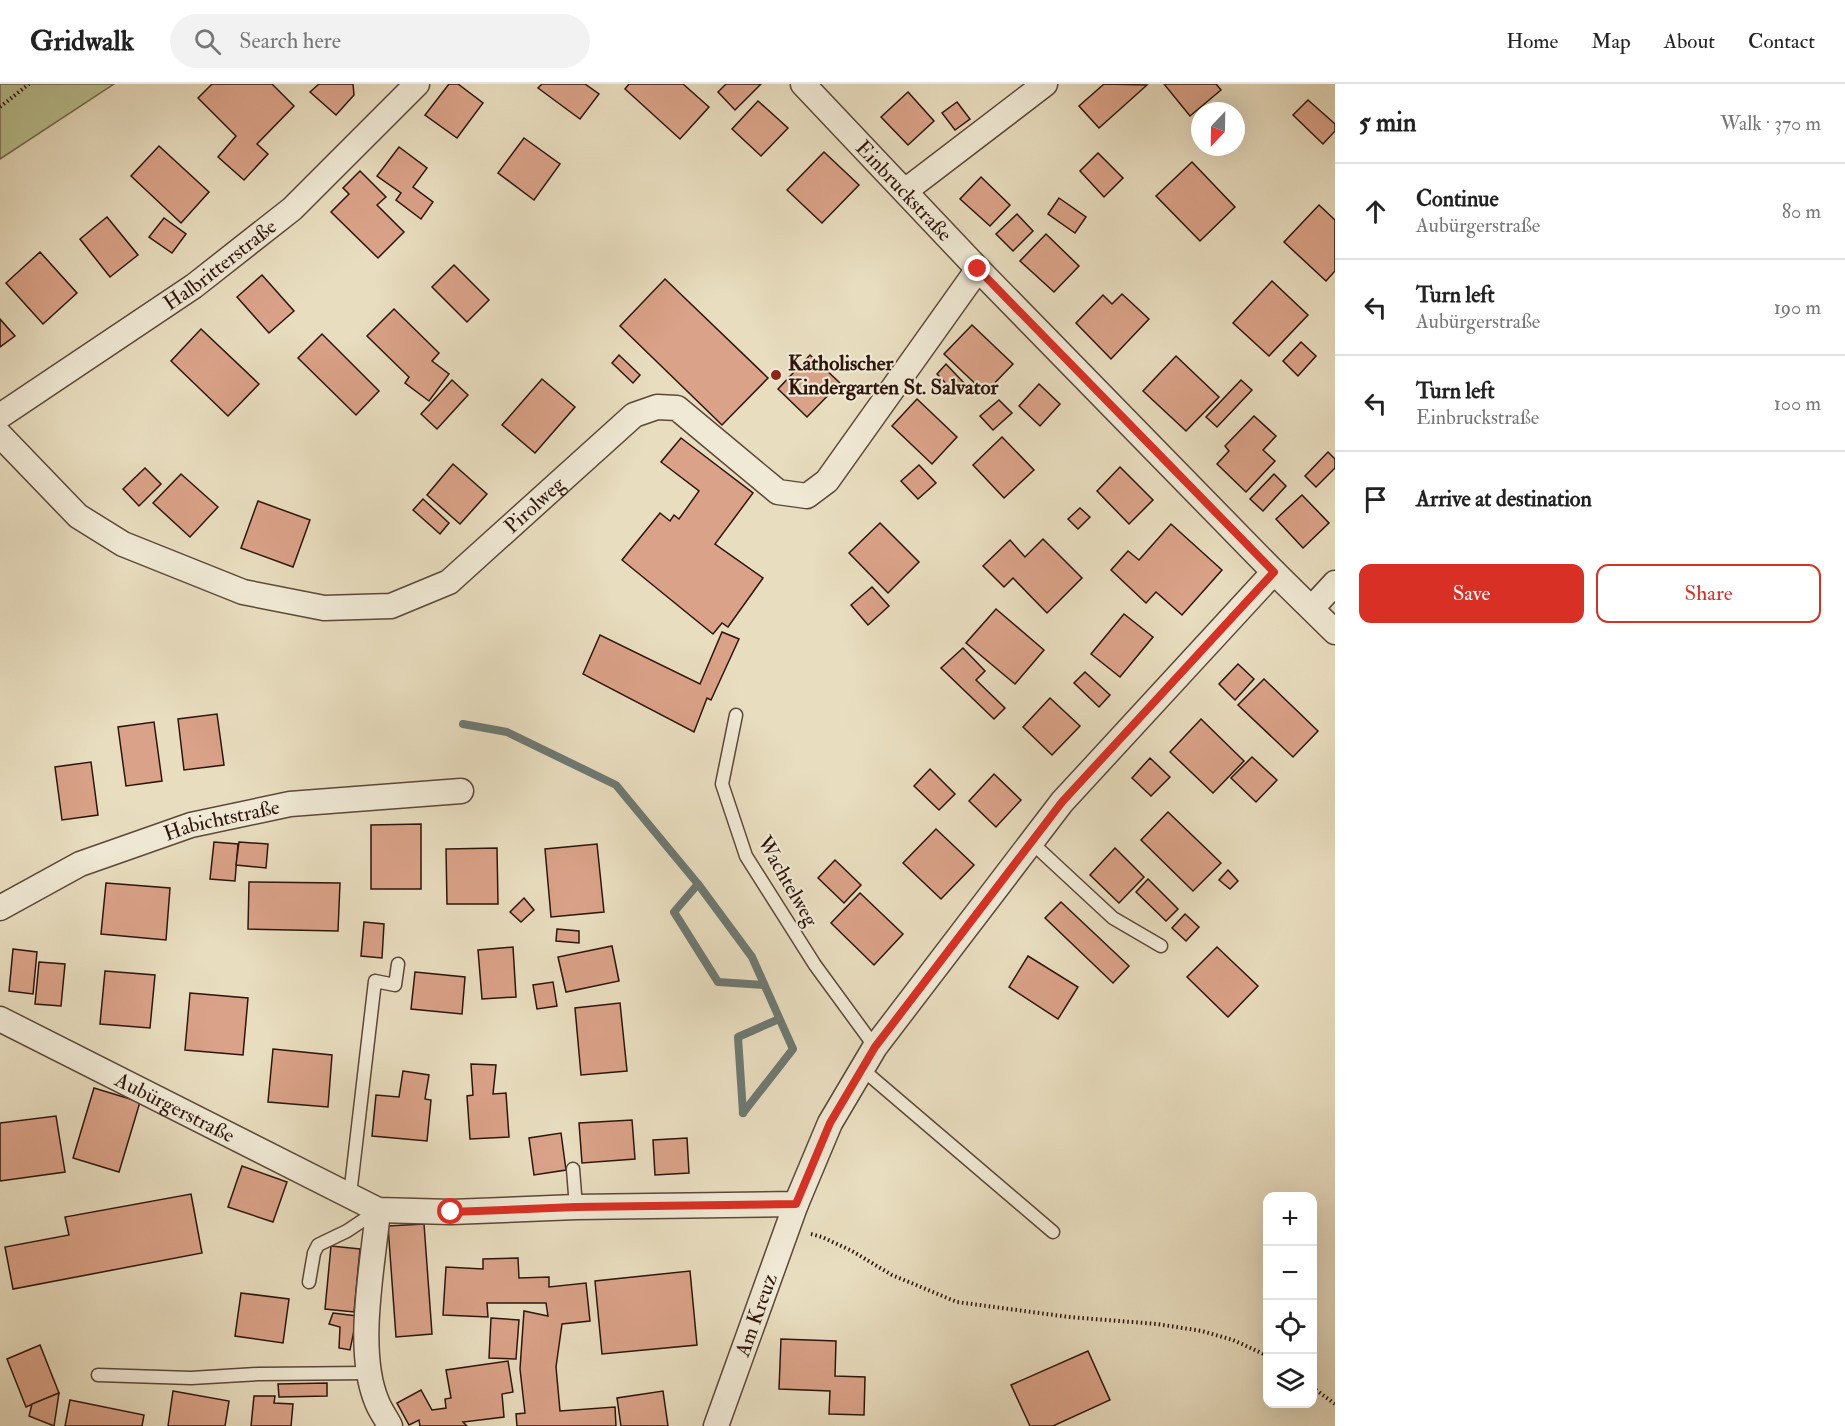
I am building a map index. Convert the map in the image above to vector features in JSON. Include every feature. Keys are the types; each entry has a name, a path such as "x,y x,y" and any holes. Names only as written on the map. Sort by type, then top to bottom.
{"street":[{"name":"Halbritterstraße","path":"0,420 194,286 292,209 417,84"},
{"name":"Einbruckstraße","path":"803,84 978,269 1335,632"},
{"path":"905,190 1045,84"},
{"name":"Pirolweg","path":"0,420 78,516 123,544 243,592 324,608 391,606 449,582 634,415 657,407 677,408 778,492 807,496 827,481 978,269"},
{"path":"796,1204 830,1123 875,1047 1062,802 1274,572"},
{"path":"1312,608 1335,583"},
{"name":"Habichtstraße","path":"0,908 80,864 192,825 290,804 461,791"},
{"name":"Aubürgerstraße","path":"0,1019 378,1210 451,1212 576,1207 796,1204"},
{"name":"Am Kreuz","path":"716,1426 796,1204"},
{"path":"378,1210 365,1337 369,1372 377,1401 390,1426"}],"lane":[{"name":"Wachtelweg","path":"736,715 722,784 746,856 815,965 875,1047"},
{"path":"1031,842 1113,918 1161,946"},
{"path":"350,1195 375,981 395,984 398,964"},
{"path":"862,1069 1053,1232"},
{"path":"573,1169 576,1207"},
{"path":"309,1282 314,1253 318,1245 347,1231 378,1210"},
{"path":"98,1375 191,1378 369,1372"}],"path":[{"path":"0,107 29,84"},
{"path":"787,1228 822,1237 852,1251 892,1275 957,1302 1202,1331 1233,1340 1264,1354"},
{"path":"1317,1391 1335,1404"}],"green space":[{"path":"0,84 114,84 0,159"}],"building":[{"path":"212,84 272,84 294,106 257,144 268,154 244,180 218,157 236,136 198,98"},
{"path":"319,84 353,84 354,95 336,115 310,92"},
{"path":"449,84 458,84 483,103 457,138 425,115"},
{"path":"542,84 585,84 599,94 580,119 538,88"},
{"path":"629,84 683,84 709,107 680,139 625,89"},
{"path":"726,84 761,84 735,110 718,92"},
{"path":"1104,84 1147,85 1099,128 1079,106"},
{"path":"1164,84 1216,84 1221,90 1207,102 1191,102 1190,116"},
{"path":"908,92 934,121 908,145 881,117"},
{"path":"1308,100 1335,124 1335,131 1323,144 1293,115"},
{"path":"758,101 788,128 761,156 732,129"},
{"path":"957,102 970,119 955,130 942,113"},
{"path":"524,138 560,164 534,200 498,173"},
{"path":"159,146 209,192 181,223 131,176"},
{"path":"399,147 427,168 413,187 433,202 421,219 396,200 401,193 377,176"},
{"path":"824,152 859,185 822,223 787,190"},
{"path":"1098,153 1123,178 1104,197 1080,171"},
{"path":"1192,162 1235,207 1200,241 1156,196"},
{"path":"360,171 386,197 377,205 404,232 378,258 331,212 349,194 343,188"},
{"path":"981,177 1010,205 990,226 960,199"},
{"path":"1059,198 1086,217 1075,233 1048,214"},
{"path":"1319,205 1335,220 1335,271 1326,281 1284,242"},
{"path":"1017,214 1033,231 1013,251 996,234"},
{"path":"107,217 138,255 110,277 80,239"},
{"path":"164,218 186,234 172,253 149,237"},
{"path":"1046,234 1079,266 1054,292 1020,261"},
{"path":"40,252 77,293 43,324 6,283"},
{"path":"454,265 489,300 467,322 432,287"},
{"path":"262,275 294,311 269,333 237,297"},
{"path":"665,279 768,378 722,425 620,326"},
{"path":"1272,281 1308,315 1269,356 1233,323"},
{"path":"1122,294 1149,319 1111,359 1076,323 1103,295 1112,304"},
{"path":"394,309 439,353 432,361 449,374 429,401 405,383 409,377 367,336"},
{"path":"0,319 15,336 0,347"},
{"path":"972,325 1013,364 985,393 944,354"},
{"path":"201,329 259,384 228,416 171,361"},
{"path":"322,334 379,391 356,415 298,358"},
{"path":"1301,342 1316,356 1298,376 1283,361"},
{"path":"619,355 640,375 633,383 612,363"},
{"path":"810,355 840,383 807,417 778,389"},
{"path":"1176,356 1219,397 1186,431 1143,391"},
{"path":"946,364 964,383 954,392 937,374"},
{"path":"542,379 575,407 535,453 502,425"},
{"path":"452,380 468,395 437,429 421,414"},
{"path":"1241,380 1252,390 1217,427 1206,417"},
{"path":"1039,384 1060,404 1040,426 1019,406"},
{"path":"917,399 957,437 932,464 892,426"},
{"path":"999,400 1012,413 993,430 980,416"},
{"path":"1254,416 1276,436 1263,450 1275,461 1246,492 1217,464 1229,451 1225,446"},
{"path":"1002,437 1034,470 1004,498 973,465"},
{"path":"681,438 753,493 715,544 763,578 728,627 722,623 713,634 622,560 660,513 670,521 674,515 679,519 699,491 661,462"},
{"path":"1328,452 1335,459 1335,468 1316,487 1305,476"},
{"path":"453,464 487,494 460,524 427,495"},
{"path":"919,465 936,483 918,499 901,481"},
{"path":"1120,467 1153,500 1129,524 1097,491"},
{"path":"145,468 161,484 139,506 123,489"},
{"path":"181,474 218,507 190,537 153,503"},
{"path":"1274,474 1286,486 1263,511 1250,499"},
{"path":"1302,495 1329,523 1303,548 1276,519"},
{"path":"423,499 449,523 440,534 413,510"},
{"path":"258,501 310,520 293,567 241,548"},
{"path":"1080,508 1090,517 1078,529 1068,519"},
{"path":"880,523 919,562 888,593 849,553"},
{"path":"1171,524 1222,570 1182,615 1156,592 1146,603 1111,570 1128,551 1139,560"},
{"path":"1043,539 1082,578 1047,613 1013,578 1004,587 983,566 1010,540 1025,557"},
{"path":"872,587 889,606 868,625 851,605"},
{"path":"996,609 1044,650 1015,684 966,643"},
{"path":"1124,614 1153,637 1120,677 1091,654"},
{"path":"722,632 739,639 711,700 707,698 694,732 583,674 600,635 700,684"},
{"path":"963,648 985,671 976,680 1005,708 994,719 941,668"},
{"path":"1238,664 1254,679 1235,700 1219,684"},
{"path":"1085,672 1110,695 1099,707 1074,683"},
{"path":"1264,679 1318,731 1293,757 1238,705"},
{"path":"1050,698 1080,726 1052,755 1023,727"},
{"path":"217,714 224,765 184,770 178,719"},
{"path":"1201,719 1244,761 1213,793 1170,752"},
{"path":"154,722 162,781 126,786 118,727"},
{"path":"1252,757 1277,780 1256,802 1231,778"},
{"path":"1150,758 1170,777 1151,796 1132,778"},
{"path":"91,762 98,815 62,820 55,767"},
{"path":"930,769 955,794 939,810 914,786"},
{"path":"994,774 1021,800 996,827 969,801"},
{"path":"1168,812 1221,863 1193,891 1141,840"},
{"path":"421,824 421,889 371,889 371,825"},
{"path":"936,829 974,865 941,899 903,863"},
{"path":"214,842 238,844 235,881 210,879"},
{"path":"239,842 268,844 266,868 236,865"},
{"path":"597,844 604,912 551,917 545,849"},
{"path":"497,848 498,904 447,904 446,849"},
{"path":"1115,848 1144,877 1119,903 1090,875"},
{"path":"835,860 861,885 844,903 818,878"},
{"path":"1228,870 1238,881 1230,889 1219,880"},
{"path":"1148,879 1178,909 1166,921 1136,892"},
{"path":"249,882 340,883 338,931 248,929"},
{"path":"106,883 170,888 166,940 101,934"},
{"path":"860,893 903,934 874,965 831,923"},
{"path":"524,898 534,910 521,922 510,912"},
{"path":"1061,902 1129,966 1113,983 1045,918"},
{"path":"1185,914 1199,927 1186,941 1172,928"},
{"path":"364,922 384,924 382,958 361,956"},
{"path":"557,929 579,931 579,943 556,941"},
{"path":"612,946 619,981 566,992 558,957"},
{"path":"513,947 516,997 482,999 478,950"},
{"path":"1217,947 1258,986 1228,1017 1187,977"},
{"path":"13,949 37,952 33,994 9,991"},
{"path":"1028,956 1078,987 1058,1019 1009,987"},
{"path":"39,962 65,964 61,1006 35,1004"},
{"path":"105,971 155,975 150,1028 100,1024"},
{"path":"415,972 465,977 462,1014 411,1009"},
{"path":"553,982 557,1006 537,1009 533,985"},
{"path":"190,993 248,998 243,1055 185,1050"},
{"path":"620,1003 627,1071 581,1075 575,1008"},
{"path":"273,1049 332,1055 328,1107 268,1102"},
{"path":"471,1064 496,1065 493,1094 506,1093 509,1137 470,1139 467,1096 473,1095"},
{"path":"403,1071 429,1075 425,1099 431,1100 427,1141 372,1136 376,1095 399,1097"},
{"path":"94,1088 140,1102 119,1172 73,1158"},
{"path":"56,1116 65,1172 0,1181 0,1123"},
{"path":"632,1120 635,1159 582,1163 579,1123"},
{"path":"561,1133 566,1170 534,1175 529,1138"},
{"path":"687,1138 689,1173 655,1175 653,1140"},
{"path":"242,1166 287,1182 273,1222 228,1207"},
{"path":"191,1194 202,1253 13,1289 5,1247 69,1235 65,1217"},
{"path":"424,1224 432,1334 396,1337 388,1226"},
{"path":"331,1246 360,1249 354,1312 325,1309"},
{"path":"518,1258 519,1278 549,1277 549,1287 586,1283 590,1321 562,1324 556,1367 560,1411 615,1407 616,1426 517,1426 516,1414 525,1413 520,1369 524,1311 548,1316 546,1303 487,1303 488,1317 443,1315 446,1267 483,1269 483,1259"},
{"path":"690,1271 697,1345 602,1354 595,1281"},
{"path":"241,1293 289,1299 283,1343 235,1336"},
{"path":"333,1313 357,1316 350,1350 339,1348 340,1327 329,1324"},
{"path":"491,1318 519,1320 516,1359 489,1358"},
{"path":"781,1339 836,1341 835,1376 865,1377 864,1415 829,1414 830,1391 779,1389"},
{"path":"40,1345 59,1393 26,1407 7,1359"},
{"path":"1088,1351 1110,1400 1053,1426 1030,1426 1011,1385"},
{"path":"508,1361 513,1392 502,1394 504,1417 463,1422 467,1426 420,1426 419,1420 409,1425 397,1403 421,1390 432,1410 446,1408 445,1399 451,1398 446,1370"},
{"path":"327,1383 327,1396 279,1397 278,1384"},
{"path":"173,1391 229,1401 225,1426 168,1426"},
{"path":"663,1391 668,1426 621,1426 617,1398"},
{"path":"59,1393 54,1426 29,1416 32,1404"},
{"path":"254,1396 275,1396 274,1403 293,1404 291,1426 251,1426"},
{"path":"70,1400 144,1415 142,1426 65,1426"}],"waterway":[{"path":"463,724 507,732 616,785 698,884 752,957 793,1049 743,1113"},
{"path":"698,884 674,912 718,982 764,985"},
{"path":"743,1113 738,1037 779,1019"}],"place":[{"name":"Katholischer Kindergarten St. Salvator","path":"776,375"}],"route":[{"path":"451,1212 576,1207 796,1204 830,1123 875,1047 1062,802 1274,572 978,269"}]}
